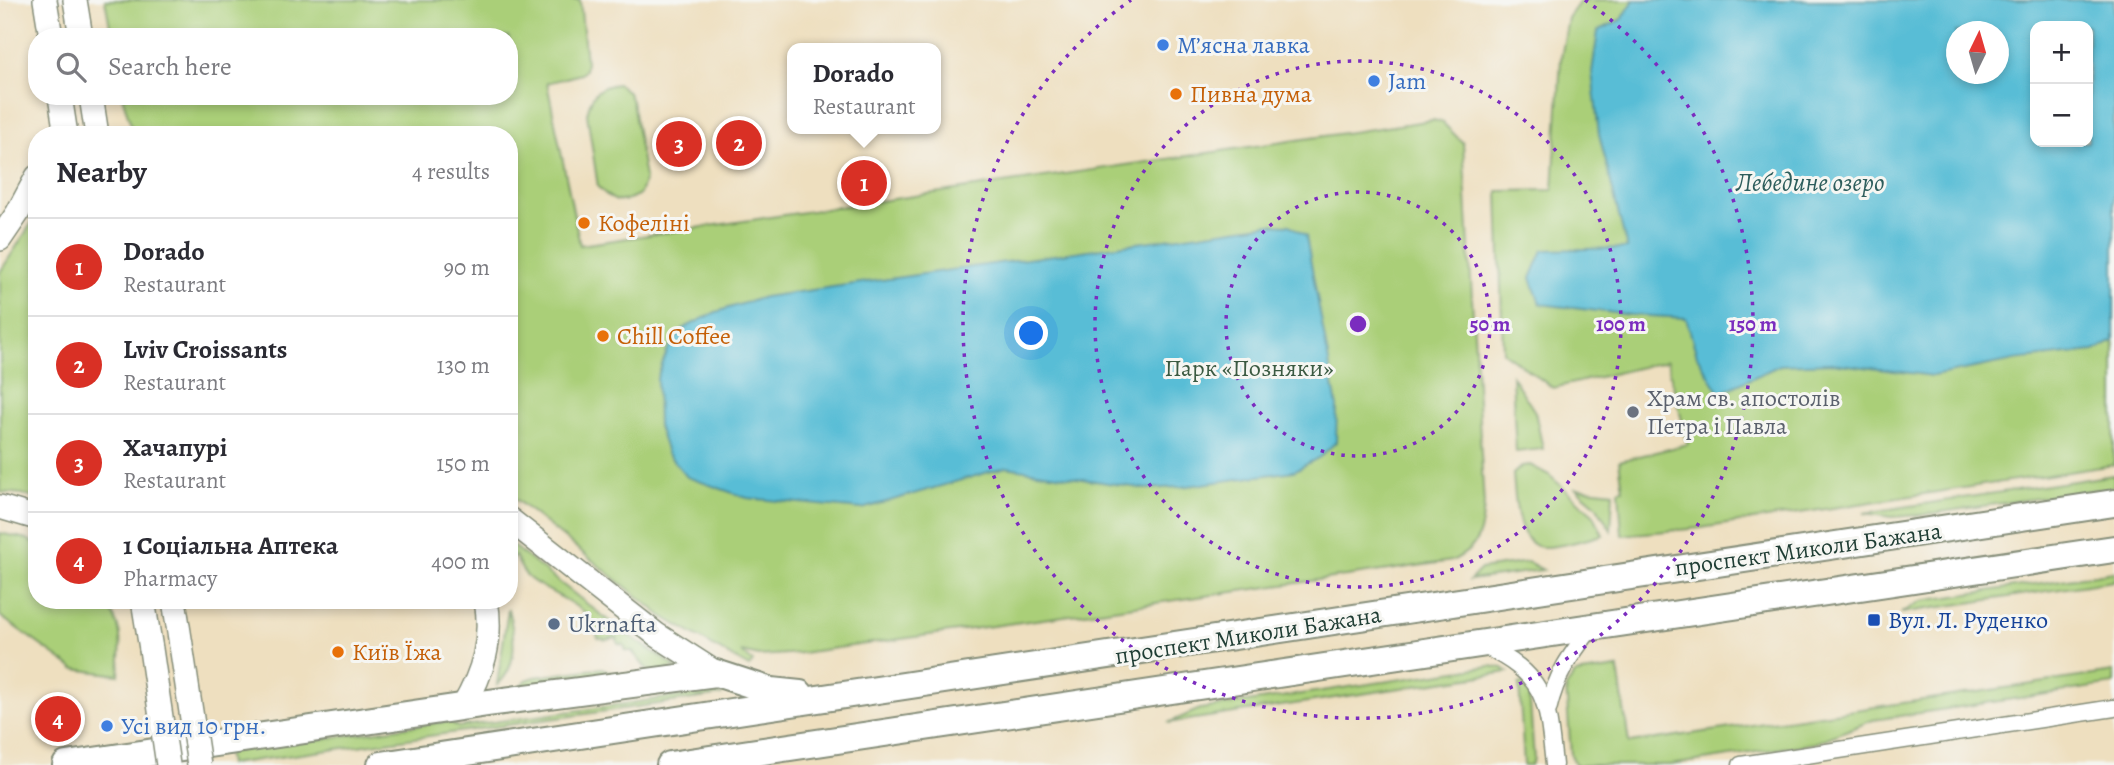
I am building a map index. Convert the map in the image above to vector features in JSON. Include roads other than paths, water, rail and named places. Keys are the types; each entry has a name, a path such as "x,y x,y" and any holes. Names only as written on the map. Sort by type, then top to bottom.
{"highway":[{"name":"проспект Миколи Бажана","path":"381,765 2114,503"},
{"name":"проспект Миколи Бажана","path":"670,765 2114,549"},
{"path":"66,765 716,673 771,691 829,698"},
{"path":"801,765 840,739"}],"main road":[{"path":"45,0 50,28"},
{"path":"75,0 80,28"},
{"path":"92,105 96,126"},
{"path":"0,239 28,194"},
{"path":"0,507 28,515"},
{"path":"518,526 657,635 716,673"},
{"path":"143,609 168,765"},
{"path":"175,609 199,765"},
{"path":"463,707 480,674 488,647 490,620 488,609"}],"street":[{"path":"1548,710 1561,670 1592,627"},
{"path":"1480,644 1517,664 1539,689 1548,710 1554,765"},
{"path":"1741,765 2114,708"}],"water":[{"name":"Лебедине озеро","path":"1634,0 2114,0 2114,341 2094,351 2015,360 1933,376 1832,363 1780,365 1720,393 1697,356 1686,318 1631,315 1540,304 1531,278 1543,250 1627,248 1599,134 1592,72 1598,31 1622,19"},
{"path":"1269,224 1290,225 1306,236 1337,406 1336,442 1320,457 1294,471 1181,487 1146,489 1006,467 862,509 747,498 687,477 667,453 658,426 657,378 668,349 684,328 716,312 764,297"}],"place":[{"name":"М’ясна лавка","path":"1163,45"},
{"name":"Jam","path":"1374,81"},
{"name":"Пивна дума","path":"1176,94"},
{"name":"Lviv Croissants","path":"739,143"},
{"name":"Хачапурі","path":"679,144"},
{"name":"Dorado","path":"864,183"},
{"name":"Кофеліні","path":"584,223"},
{"name":"Chill Coffee","path":"603,336"},
{"name":"Храм св. апостолів Петра і Павла","path":"1633,412"},
{"name":"Вул. Л. Руденко","path":"1874,620"},
{"name":"Ukrnafta","path":"554,624"},
{"name":"Київ Їжа","path":"338,652"},
{"name":"1 Соціальна Аптека","path":"58,719"},
{"name":"Усі вид 10 грн.","path":"107,726"}],"park label":[{"name":"Парк «Позняки»","path":"1249,368"}]}
